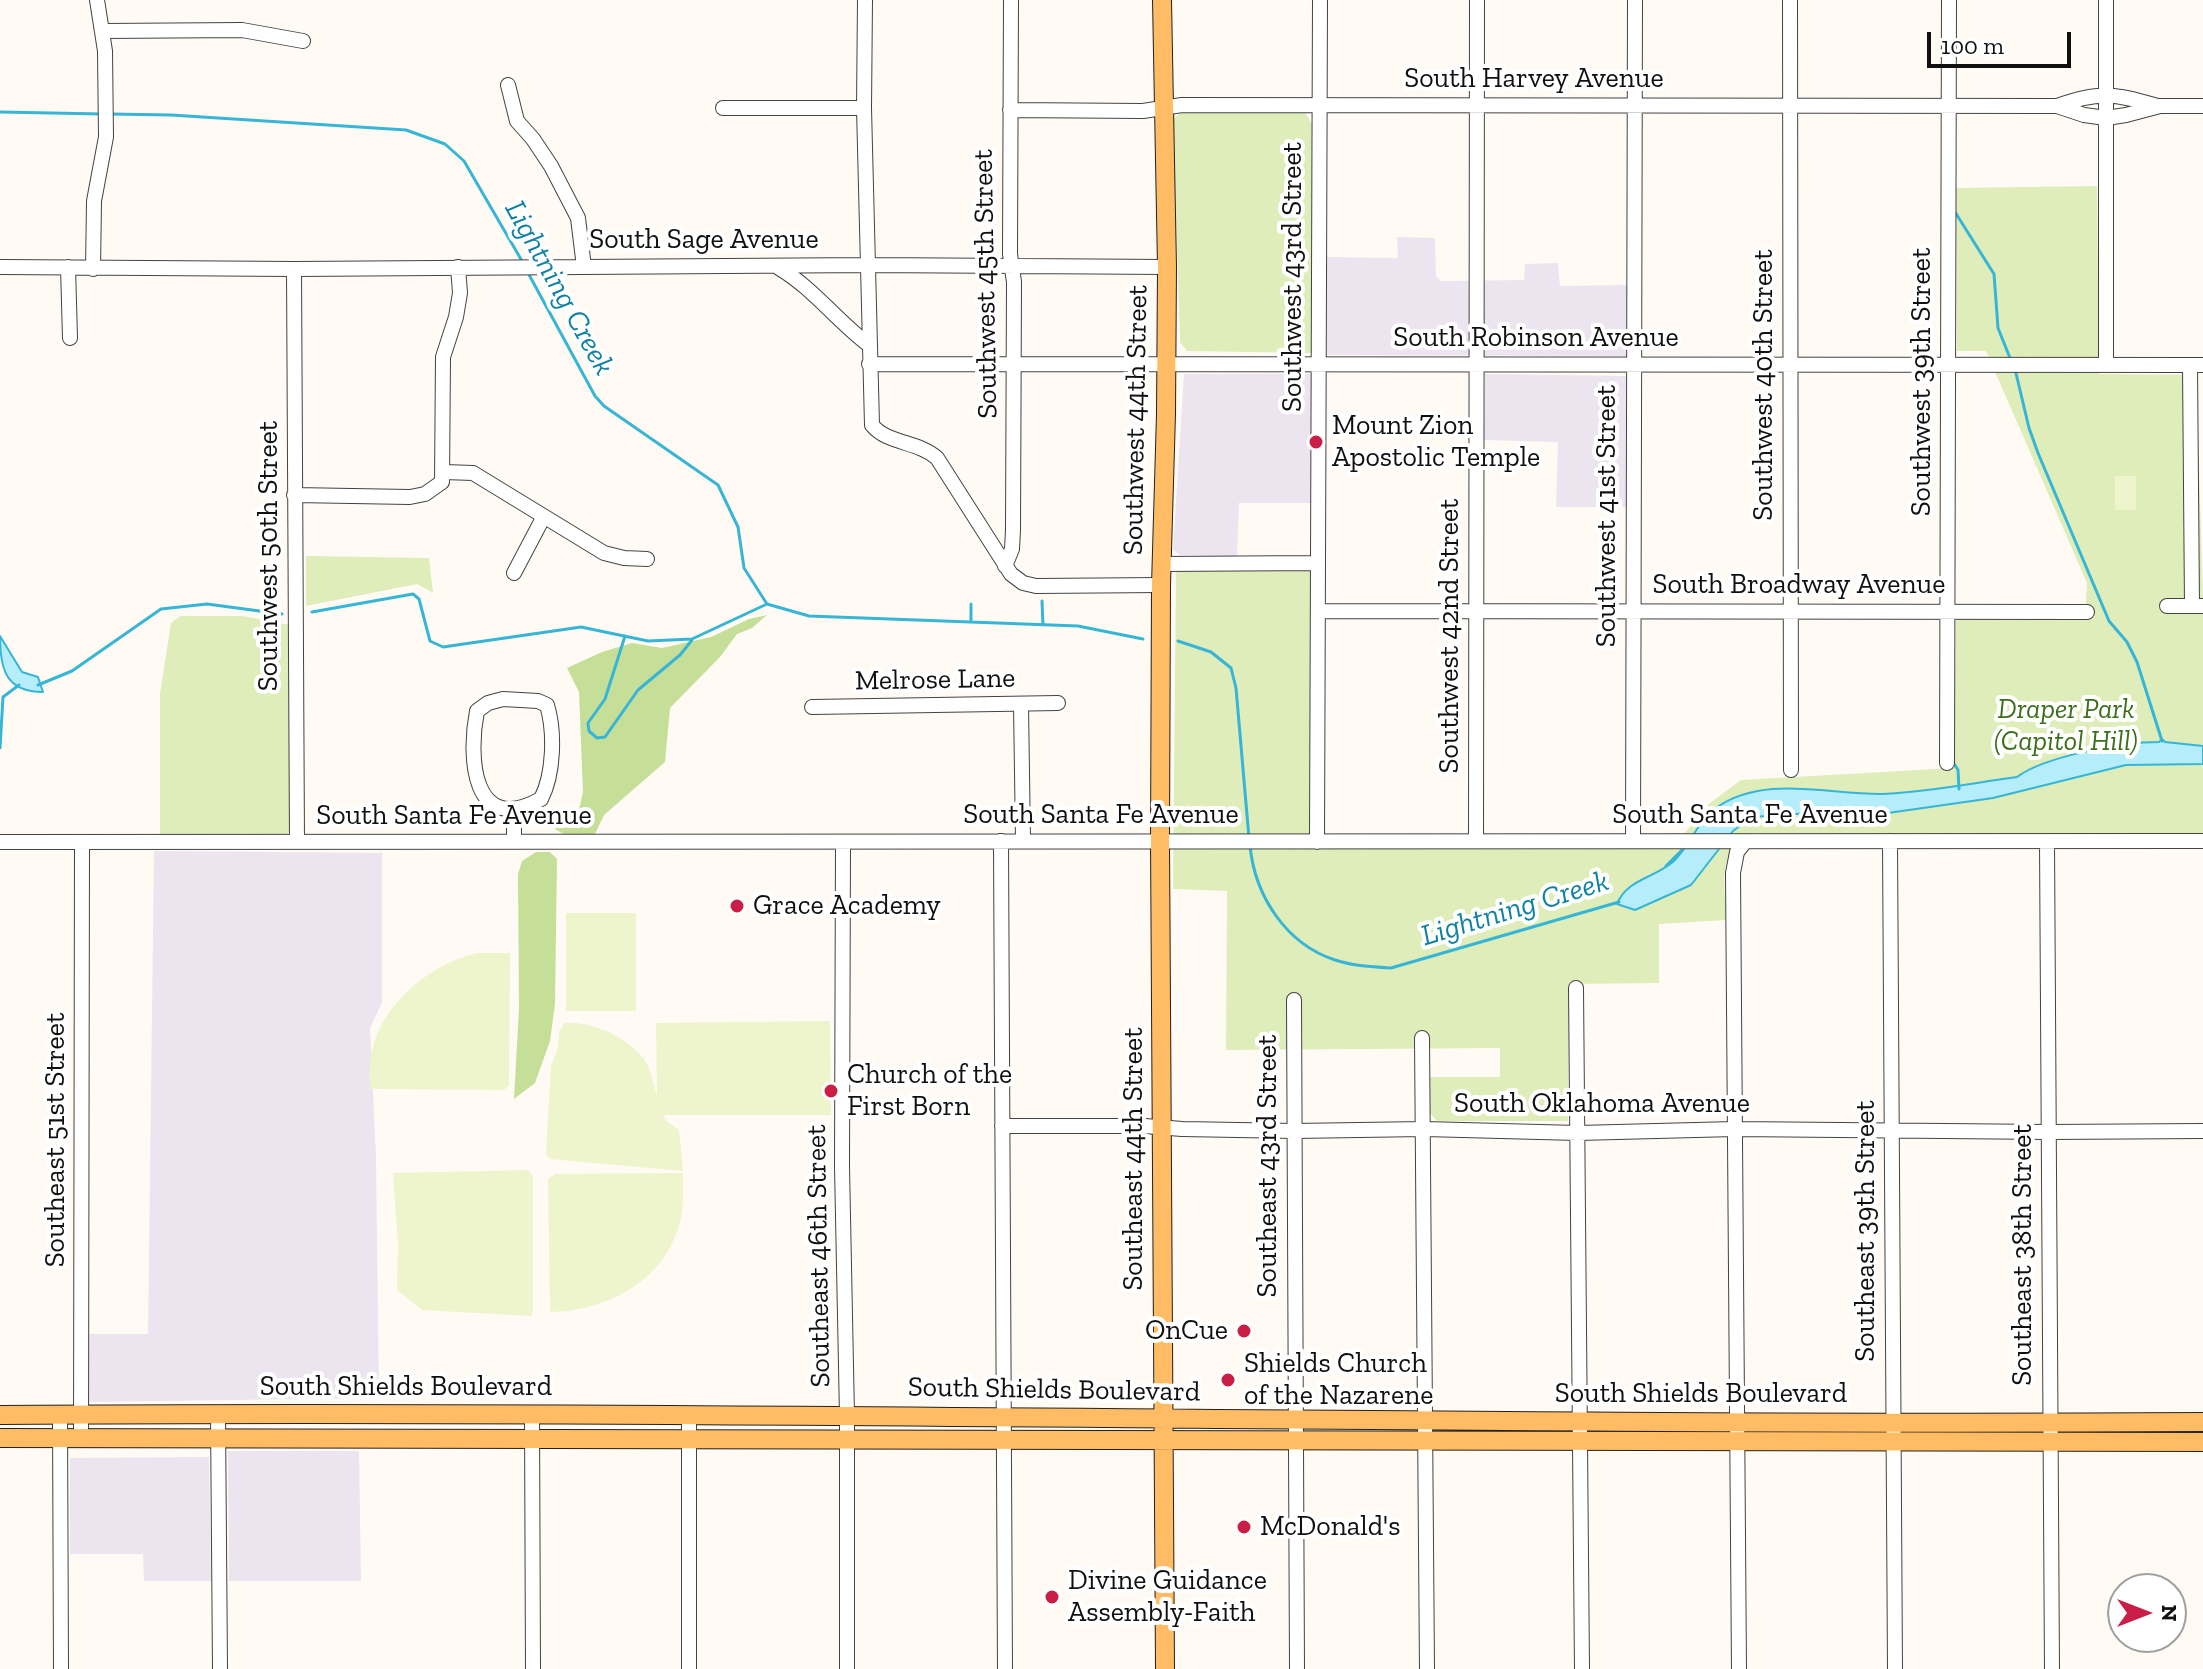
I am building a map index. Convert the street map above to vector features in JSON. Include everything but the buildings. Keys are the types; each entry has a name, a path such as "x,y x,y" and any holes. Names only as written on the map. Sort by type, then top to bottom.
{"main road":[{"name":"Southwest 44th Street","path":"1160,840 1161,564 1167,364 1162,0"},
{"name":"Southeast 44th Street","path":"1160,840 1165,1669"},
{"name":"South Shields Boulevard","path":"0,1415 1003,1417 1164,1420 1426,1440 1580,1431 2050,1432 2203,1422"},
{"name":"South Shields Boulevard","path":"0,1438 1164,1440 1425,1421 1580,1431"},
{"name":"South Shields Boulevard","path":"2050,1432 2203,1442"}],"street":[{"path":"93,269 94,201 106,137 103,31 97,0"},
{"path":"865,0 869,413 872,425 876,431 924,449 937,458 1005,566 1018,580 1036,586 1161,585"},
{"name":"Southwest 45th Street","path":"1005,566 1013,541 1011,0"},
{"name":"Southwest 43rd Street","path":"1317,842 1320,0"},
{"name":"Southwest 42nd Street","path":"1476,841 1477,0"},
{"name":"Southwest 41st Street","path":"1633,841 1635,0"},
{"name":"Southwest 40th Street","path":"1790,0 1791,770"},
{"name":"Southwest 39th Street","path":"1947,763 1949,0"},
{"path":"2106,0 2106,364"},
{"path":"103,31 242,30 303,41"},
{"path":"508,85 517,121 551,166 578,218 584,267"},
{"name":"South Harvey Avenue","path":"2057,106 2089,95 2106,95 2160,106 2203,106"},
{"name":"South Harvey Avenue","path":"1010,110 1143,111 1182,105 2057,106 2106,118 2160,106"},
{"path":"723,108 864,108"},
{"path":"777,266 800,282 846,328 869,345"},
{"name":"South Sage Avenue","path":"1,267 1167,267"},
{"path":"68,267 70,338"},
{"path":"294,495 410,497 425,494 442,482 443,357 460,293 458,267"},
{"name":"Southwest 50th Street","path":"294,269 297,842"},
{"name":"South Robinson Avenue","path":"869,364 2196,365"},
{"path":"2167,606 2197,606 2196,365"},
{"path":"444,472 473,473 604,553 647,559"},
{"path":"514,573 543,518"},
{"path":"1161,564 1318,563"},
{"name":"South Broadway Avenue","path":"1319,611 2087,612"},
{"path":"503,699 538,701 547,705 551,716 548,784 541,799 514,809 495,806 485,797 473,768 477,711 488,703 503,699"},
{"name":"Melrose Lane","path":"812,707 1058,703"},
{"path":"1021,705 1023,841"},
{"path":"514,809 514,842"},
{"path":"1001,841 1005,1669"},
{"name":"Southeast 39th Street","path":"1890,841 1895,1669"},
{"name":"South Santa Fe Avenue","path":"0,842 2203,841"},
{"name":"Southeast 51st Street","path":"81,1438 82,842"},
{"name":"Southeast 46th Street","path":"843,842 842,1166 847,1416 847,1669"},
{"path":"1739,1669 1733,873 1737,852 1745,842"},
{"name":"Southeast 38th Street","path":"2047,842 2052,1669"},
{"path":"1576,988 1582,1669"},
{"name":"Southeast 43rd Street","path":"1294,1000 1297,1669"},
{"path":"1422,1038 1427,1669"},
{"name":"South Oklahoma Avenue","path":"1002,1126 1578,1133 1735,1129 2203,1131"},
{"path":"60,1414 61,1669"},
{"path":"218,1415 220,1669"},
{"path":"532,1415 533,1669"},
{"path":"689,1415 689,1669"}],"shaded area":[{"path":"1397,237 1435,238 1436,276 1441,281 1524,280 1525,264 1558,263 1560,286 1627,285 1627,356 1327,355 1326,257 1398,258"},
{"path":"1184,374 1312,374 1312,503 1239,503 1237,556 1180,555 1173,550"},
{"path":"1485,374 1626,376 1627,507 1556,507 1558,442 1484,440"},
{"path":"154,851 382,853 382,1003 370,1028 376,1157 379,1398 88,1402 88,1334 148,1334"},
{"path":"228,1451 359,1451 361,1581 229,1581"},
{"path":"209,1457 211,1581 144,1581 143,1554 70,1554 70,1458"}],"green space":[{"path":"1182,111 1305,112 1313,126 1311,353 1187,351 1180,342 1173,119"},
{"name":"Draper Park (Capitol Hill)","path":"2097,186 2099,374 2196,375 2203,598 2203,836 1747,833 1737,842 1727,861 1724,883 1726,920 1659,924 1659,983 1569,984 1568,1121 1437,1121 1430,1113 1430,1077 1500,1077 1500,1048 1226,1050 1227,891 1173,889 1176,571 1311,571 1312,847 1671,849 1710,803 1741,780 1954,768 1956,621 1962,617 2085,617 2087,583 1986,351 1957,351 1956,188"},
{"path":"2115,476 2136,476 2136,510 2115,510"},
{"path":"306,556 429,558 433,593 417,584 306,606"},
{"path":"767,615 752,628 737,634 720,657 670,708 665,762 604,815 594,836 567,836 555,829 554,821 578,814 583,792 579,692 567,668 632,643 662,648 711,637 749,619"},
{"path":"180,616 243,616 290,625 292,826 287,834 160,835 160,694 171,623"},
{"path":"536,852 550,852 557,859 555,1004 550,1041 535,1083 514,1099 519,1008 518,874 522,861"},
{"path":"566,913 636,913 636,1011 566,1011"},
{"path":"477,953 510,953 509,1085 504,1090 371,1089 370,1065 374,1042 397,1002 434,971"},
{"path":"830,1021 831,1115 664,1115 665,1120 679,1130 683,1171 550,1159 546,1154 551,1066 564,1023 597,1028 628,1044 646,1063 657,1095 656,1023"},
{"path":"528,1170 533,1177 531,1316 422,1310 397,1290 398,1245 393,1173"},
{"path":"683,1173 682,1212 674,1239 664,1258 650,1274 614,1298 572,1310 550,1312 548,1179 555,1174"}],"water":[{"path":"0,636 22,672 38,677 43,692 20,688 7,676 1,658"},
{"path":"2162,739 2165,742 2203,746 2203,764 2126,765 1993,798 1867,816 1810,813 1752,817 1733,831 1691,885 1635,910 1617,904 1627,889 1674,861 1710,813 1735,798 1775,789 1883,794 1934,789 2017,777 2065,757 2106,748 2159,742"}],"waterway":[{"name":"Lightning Creek","path":"0,112 102,114"},
{"name":"Lightning Creek","path":"110,114 406,130 445,144 464,161 522,261"},
{"path":"1955,212 1994,274 1998,328 2010,358"},
{"name":"Lightning Creek","path":"527,271 595,396 604,406 718,485 738,527 744,568 767,604 809,616 1078,626 1143,639"},
{"path":"2015,369 2038,453 2109,621 2127,642 2137,662 2162,741"},
{"path":"312,612 413,594 419,599 430,641 443,647 581,627 648,641 692,639 767,604"},
{"path":"1042,601 1043,625"},
{"path":"38,685 72,671 161,609 207,604 282,614"},
{"path":"971,604 971,620"},
{"path":"625,636 605,699 588,723 589,731 597,738 605,737 638,690 680,655 692,640"},
{"name":"Lightning Creek","path":"1178,641 1211,652 1231,668 1236,688 1249,838"},
{"path":"0,748 3,697 19,685"},
{"path":"1953,762 1958,770 1959,789"},
{"name":"Lightning Creek","path":"1250,846 1258,883 1276,916 1288,930 1317,953 1356,965 1391,968 1619,902"},
{"name":"Lightning Creek","path":"1666,866 1686,846"}],"place":[{"name":"Mount Zion Apostolic Temple","path":"1316,442"},
{"name":"Grace Academy","path":"737,906"},
{"name":"Church of the First Born","path":"831,1091"},
{"name":"OnCue","path":"1244,1331"},
{"name":"Shields Church of the Nazarene","path":"1228,1380"},
{"name":"McDonald's","path":"1244,1527"},
{"name":"Divine Guidance Assembly-Faith","path":"1052,1597"}]}
